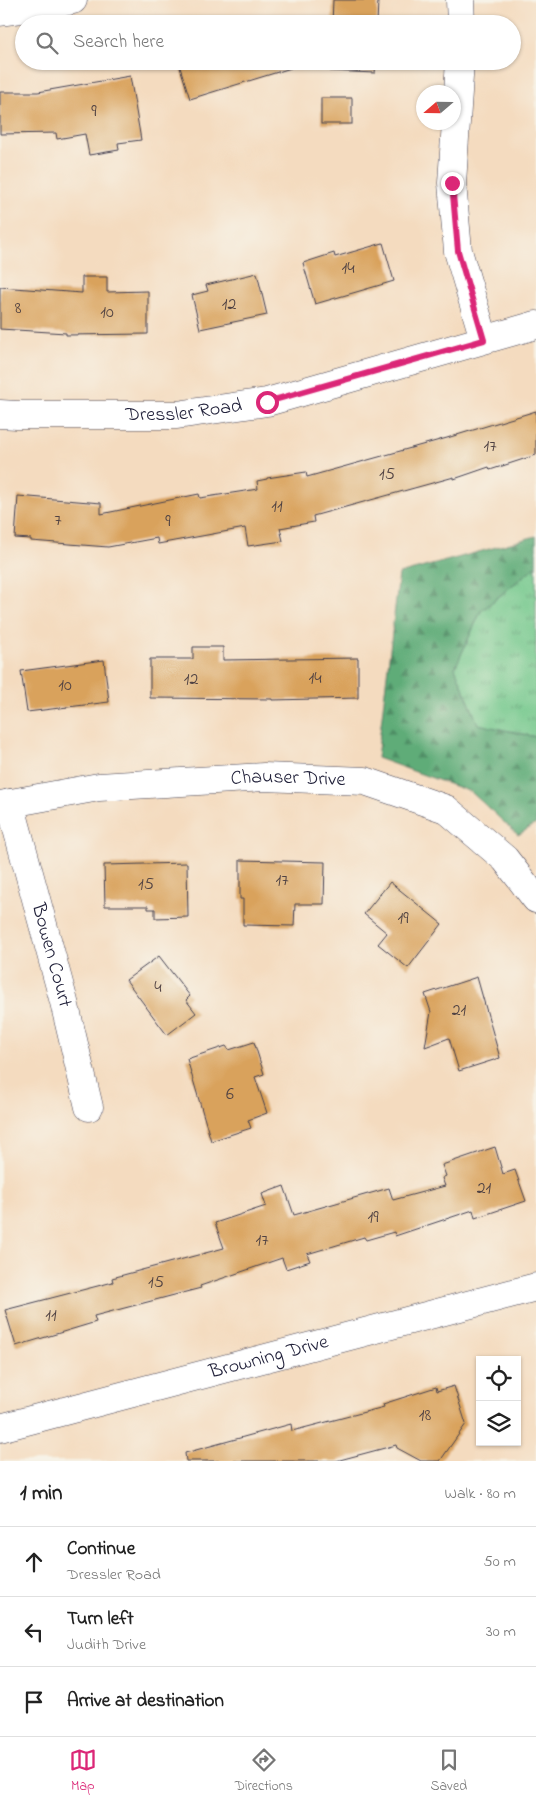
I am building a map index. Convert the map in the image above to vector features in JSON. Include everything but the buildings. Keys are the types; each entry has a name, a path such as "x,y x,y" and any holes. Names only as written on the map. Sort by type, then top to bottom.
{"street":[{"path":"0,12 52,5 73,0"},
{"path":"460,0 461,15"},
{"path":"459,70 452,183 458,251 484,340"},
{"name":"Dressler Road","path":"0,414 177,415 267,402 536,325"},
{"name":"Chauser Drive","path":"5,804 108,786 264,778 365,781 446,809 505,859 536,899"},
{"name":"Bowen Court","path":"5,804 64,1002 89,1108"},
{"name":"Browning Drive","path":"0,1428 536,1287"}],"green space":[{"path":"536,536 536,566 481,611 455,668 478,724 536,737 536,824 518,835 471,792 377,758 399,574"},
{"path":"536,566 536,737 478,724 455,668 481,611"}],"route":[{"path":"267,402 484,340 458,251 452,183"}]}
